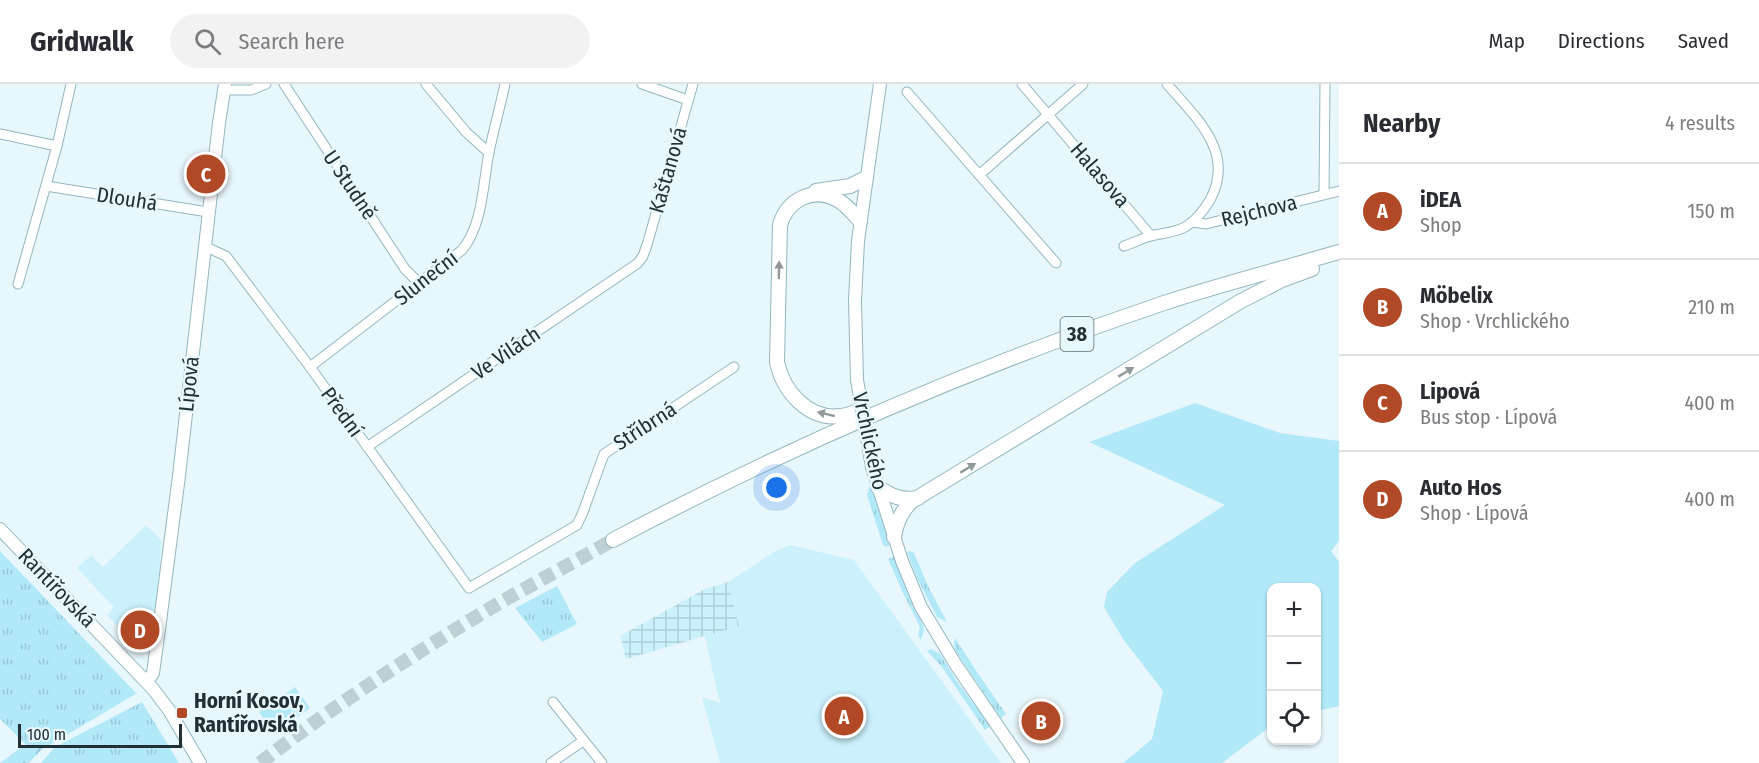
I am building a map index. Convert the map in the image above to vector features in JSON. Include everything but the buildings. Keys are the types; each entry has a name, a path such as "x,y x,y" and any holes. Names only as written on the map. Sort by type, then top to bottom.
{"main road":[{"path":"866,178 850,186 819,189 794,202 786,210 780,225 777,362 779,373 791,393 803,405 833,417 842,416 916,388 961,377"},
{"path":"806,195 826,195 835,198 847,206 860,221"},
{"name":"38","path":"613,540 795,448 961,377 1166,303 1339,252"},
{"path":"894,537 901,514 918,498 1250,296 1282,280 1339,259"},
{"path":"878,487 894,497 918,498"}],"street":[{"path":"18,284 57,146 71,84"},
{"path":"224,87 251,90 266,84"},
{"name":"U Studně","path":"284,84 400,262 419,283"},
{"path":"426,84 465,132 489,153"},
{"name":"Sluneční","path":"310,367 462,250 470,240 476,226 489,153 505,84"},
{"path":"642,84 688,100"},
{"name":"Kaštanová","path":"643,256 693,84"},
{"name":"Vrchlického","path":"880,84 860,221 855,301 857,380 872,467 902,561 921,607 938,637 1023,763"},
{"name":"Halasova","path":"1022,84 1151,236"},
{"path":"979,175 1083,84"},
{"path":"1124,246 1151,236 1184,228 1205,208 1216,185 1217,154 1212,140 1167,84"},
{"name":"Rejchova","path":"1324,194 1325,84"},
{"name":"Lípová","path":"147,682 153,673 179,476 224,87"},
{"path":"907,92 1056,263"},
{"path":"0,134 57,146"},
{"name":"Dlouhá","path":"46,186 208,212"},
{"name":"Rejchova","path":"1192,222 1206,224 1339,191"},
{"name":"Přední","path":"204,246 226,256 310,367 469,588"},
{"name":"Ve Vilách","path":"367,447 633,268 643,256"},
{"name":"Stříbrná","path":"469,588 577,525 604,454 734,367"},
{"name":"Rantířovská","path":"0,529 147,682 169,710 200,763"},
{"path":"553,702 602,763"},
{"path":"551,763 583,741"}],"shaded area":[{"path":"146,525 162,541 156,602 153,615 148,615 147,636 141,642 133,642 107,615 114,607 77,568 91,555 103,567"},
{"path":"790,545 854,560 1001,763 720,763 702,697 721,703 705,636 738,626 728,582 774,552"},
{"path":"728,582 739,626 626,659 620,636 705,589"}],"green space":[{"path":"1195,403 1280,433 1339,441 1339,541 1331,551 1339,562 1339,706 1321,710 1321,583 1267,583 1267,729 1222,763 1123,763 1152,739 1163,691 1123,639 1104,607 1107,592 1135,563 1225,505 1089,442"},
{"path":"870,484 890,545 886,547 883,545 867,495"},
{"path":"0,551 136,693 139,692 41,750 31,750 0,719"},
{"path":"907,552 914,553 947,622 937,617 917,578"},
{"path":"894,557 912,605 922,623 924,630 921,640 918,635 920,627 888,559"},
{"path":"557,586 577,624 542,642 515,608"},
{"path":"955,638 1006,714 1001,718 955,650"},
{"path":"931,649 940,654 990,726 985,730 942,667 927,651"},
{"path":"295,687 310,708 274,734 259,712"},
{"path":"142,702 179,763 41,763 55,747"},
{"path":"33,742 40,745 41,750 29,763 0,763 19,749"}],"tunnel":[{"path":"260,763 318,720 408,659 501,602 613,540"}],"place":[{"name":"Lipová","path":"206,174"},
{"name":"Auto Hos","path":"140,630"},
{"name":"Horní Kosov, Rantířovská","path":"182,713"},
{"name":"iDEA","path":"844,716"},
{"name":"Möbelix","path":"1041,721"}]}
